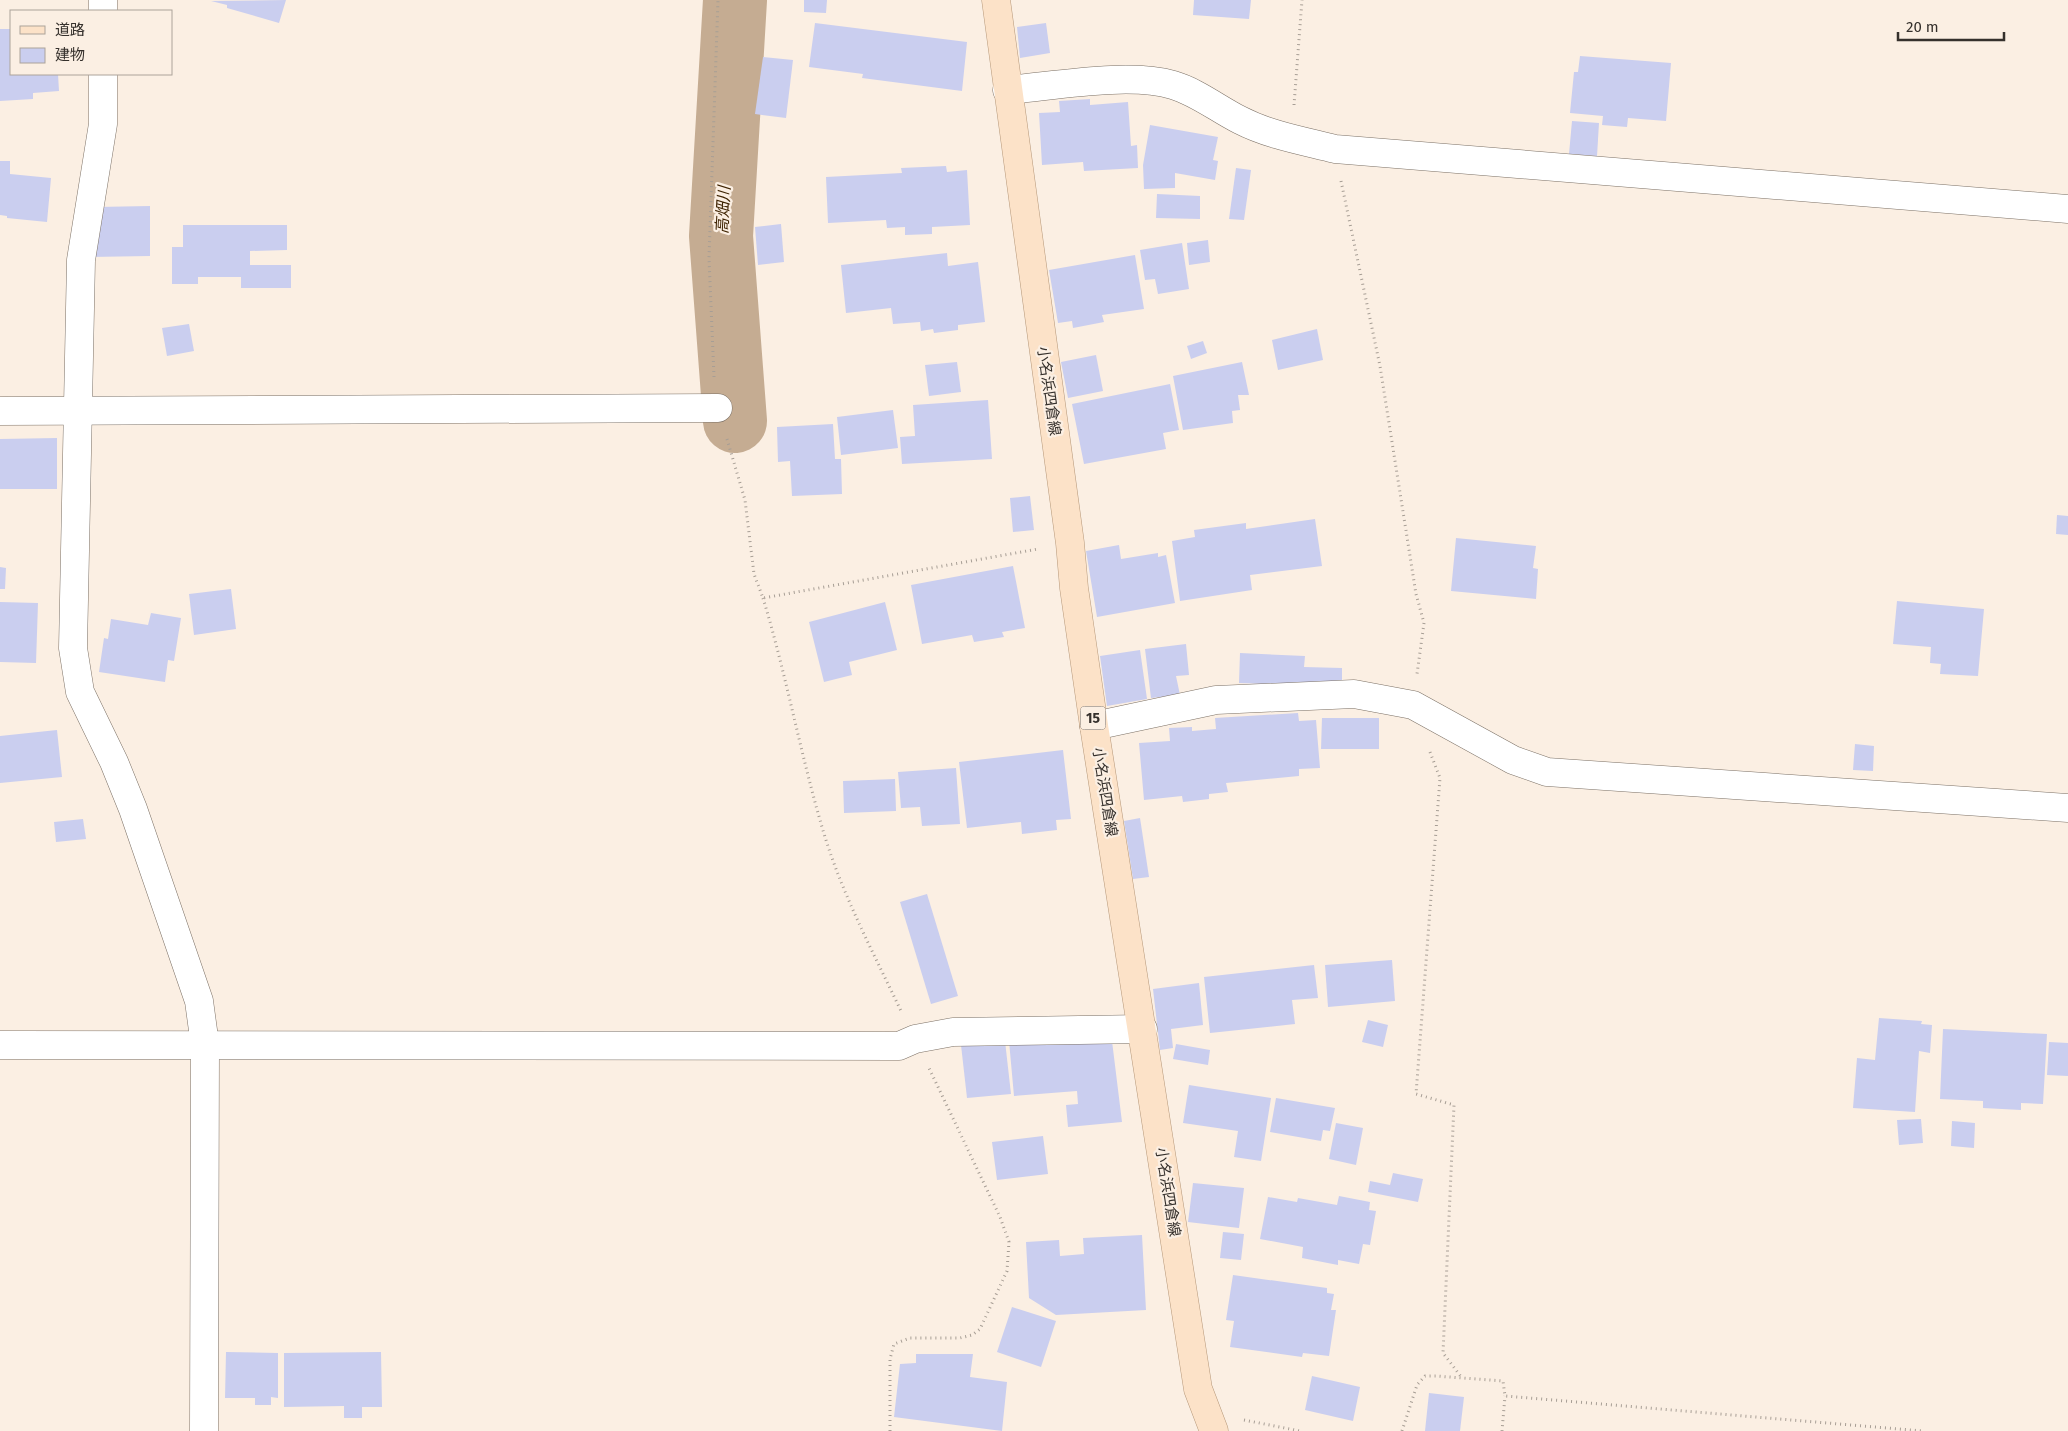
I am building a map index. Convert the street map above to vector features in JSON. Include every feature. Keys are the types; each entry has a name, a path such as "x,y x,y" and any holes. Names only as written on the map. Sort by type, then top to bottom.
{"main road":[{"name":"小名浜四倉線","path":"996,0 1094,726 1198,1389 1210,1421"}],"street":[{"path":"103,75 104,124 80,260 72,648 80,692 114,762 133,809 199,1002 205,1046 204,1431"},
{"path":"1007,90 1134,79 1173,85 1208,101 1241,121 1292,138 1335,149 2068,209"},
{"path":"0,411 718,408"},
{"path":"1094,726 1216,700 1354,694 1413,705 1513,760 1547,772 2068,808"},
{"path":"0,1045 900,1046 915,1039 953,1032 1142,1029"}],"path":[{"path":"718,0 709,258 715,396 745,500 754,574 763,598 1070,543"},
{"path":"1292,138 1302,0"},
{"path":"1335,149 1380,366 1416,594 1424,624 1413,705"},
{"path":"1430,750 1440,778 1416,1094 1454,1105 1443,1353 1462,1378"},
{"path":"1402,1431 1417,1385 1425,1376 1503,1381 1505,1396 1502,1431"},
{"path":"1505,1396 1923,1431"},
{"path":"1210,1421 1300,1431"}],"building":[{"path":"286,0 279,23 227,8 227,5 211,1"},
{"path":"804,0 827,0 826,13 804,12"},
{"path":"1194,0 1251,0 1249,19 1193,15"},
{"path":"815,23 967,42 962,91 862,78 863,74 809,67"},
{"path":"1046,23 1050,53 1020,58 1017,27"},
{"path":"0,29 10,29 10,75 58,75 59,91 33,93 33,99 0,101"},
{"path":"1580,56 1671,63 1666,121 1628,118 1627,127 1602,125 1603,116 1570,113 1574,72 1578,72"},
{"path":"763,57 793,60 786,118 755,114"},
{"path":"1090,99 1090,105 1128,102 1131,146 1137,145 1138,168 1084,171 1083,162 1042,165 1039,113 1060,112 1059,101"},
{"path":"1572,121 1599,123 1597,156 1569,154"},
{"path":"1150,125 1218,137 1213,160 1218,161 1215,180 1175,173 1175,188 1144,189 1143,165"},
{"path":"0,161 10,161 10,174 51,178 47,222 7,218 7,216 0,215"},
{"path":"946,166 947,172 967,170 970,225 932,227 932,234 905,235 905,227 887,228 886,220 828,223 826,177 902,173 901,168"},
{"path":"1236,168 1251,170 1244,220 1229,219"},
{"path":"1157,194 1200,196 1200,219 1156,218"},
{"path":"150,206 150,256 89,257 96,207"},
{"path":"781,224 784,262 758,265 755,227"},
{"path":"183,225 287,225 287,250 250,251 250,265 291,265 291,288 241,288 241,277 198,277 198,284 172,284 172,247 183,247"},
{"path":"1208,240 1210,262 1189,265 1187,243"},
{"path":"1182,243 1189,289 1158,294 1155,279 1145,280 1140,250"},
{"path":"947,253 948,266 978,262 985,322 958,325 958,330 934,333 933,329 921,331 920,322 893,324 891,308 846,313 841,265"},
{"path":"1135,255 1144,309 1102,315 1104,322 1073,328 1072,321 1058,323 1049,270"},
{"path":"189,324 194,351 167,356 162,328"},
{"path":"1317,329 1323,360 1278,370 1272,340"},
{"path":"1203,341 1207,353 1191,359 1187,346"},
{"path":"1096,355 1103,391 1068,398 1061,362"},
{"path":"957,362 961,392 929,396 925,365"},
{"path":"1242,362 1249,395 1238,395 1240,410 1232,411 1233,423 1183,430 1173,376"},
{"path":"1170,384 1179,430 1163,433 1166,449 1084,464 1072,404"},
{"path":"988,400 992,459 902,464 900,437 915,436 913,405"},
{"path":"893,410 898,448 841,455 837,417"},
{"path":"833,424 835,459 841,459 842,494 792,496 790,461 778,462 777,427"},
{"path":"57,438 57,489 0,489 0,439"},
{"path":"1030,496 1034,530 1013,532 1010,498"},
{"path":"2057,515 2068,516 2068,535 2056,534"},
{"path":"1315,519 1322,566 1250,575 1252,590 1180,601 1172,541 1195,537 1194,530 1246,523 1246,529"},
{"path":"1456,538 1536,546 1533,568 1538,569 1536,599 1451,591"},
{"path":"1119,545 1121,559 1158,553 1158,557 1166,555 1175,603 1097,617 1086,551"},
{"path":"1013,566 1025,628 1002,632 1004,637 974,642 972,635 922,644 911,585"},
{"path":"0,567 6,568 5,589 0,589"},
{"path":"231,589 236,629 194,635 189,594"},
{"path":"1897,601 1984,609 1978,676 1940,674 1941,664 1930,663 1931,647 1893,644"},
{"path":"0,602 38,603 36,663 0,662"},
{"path":"885,602 897,650 849,662 852,675 824,682 809,622"},
{"path":"151,613 181,618 174,661 168,660 165,682 99,672 104,638 108,639 111,619 148,625"},
{"path":"1186,644 1189,675 1176,676 1180,695 1151,698 1145,649"},
{"path":"1140,650 1147,699 1107,706 1100,656"},
{"path":"1240,653 1305,656 1304,667 1342,668 1342,687 1239,683"},
{"path":"1298,713 1299,721 1316,720 1320,768 1299,769 1299,776 1226,783 1228,792 1209,794 1209,799 1183,802 1182,796 1144,800 1139,743 1170,741 1169,728 1192,727 1192,731 1216,729 1215,718"},
{"path":"1322,718 1379,718 1379,749 1321,749"},
{"path":"57,730 62,777 0,783 0,736"},
{"path":"1855,744 1874,746 1873,771 1853,770"},
{"path":"1063,750 1071,819 1056,820 1057,830 1022,834 1021,822 967,828 959,762"},
{"path":"956,768 960,824 922,826 920,807 901,808 898,772"},
{"path":"895,779 896,811 844,813 843,781"},
{"path":"1140,818 1149,877 1133,879 1124,821"},
{"path":"83,819 86,839 56,842 54,822"},
{"path":"927,894 958,996 931,1004 900,902"},
{"path":"1392,960 1395,1001 1328,1007 1325,965"},
{"path":"1314,965 1318,998 1292,1000 1295,1024 1210,1033 1204,977"},
{"path":"1199,983 1203,1025 1171,1029 1173,1048 1160,1050 1153,989"},
{"path":"1879,1018 1922,1021 1921,1024 1932,1025 1930,1053 1919,1051 1915,1112 1853,1108 1857,1058 1875,1060"},
{"path":"1368,1020 1388,1025 1383,1047 1362,1042"},
{"path":"1943,1029 2047,1034 2043,1104 2021,1103 2021,1110 1983,1108 1983,1101 1940,1099"},
{"path":"1039,1039 1040,1045 1112,1041 1122,1122 1068,1127 1066,1105 1078,1104 1077,1091 1014,1096 1009,1041"},
{"path":"1005,1041 1011,1094 967,1098 961,1045"},
{"path":"2049,1042 2068,1043 2068,1076 2047,1075"},
{"path":"1176,1044 1210,1050 1208,1065 1173,1059"},
{"path":"1189,1085 1271,1098 1261,1161 1234,1157 1238,1131 1183,1123"},
{"path":"1276,1098 1335,1108 1330,1131 1323,1130 1321,1141 1270,1132"},
{"path":"1921,1119 1923,1143 1899,1145 1897,1120"},
{"path":"1952,1121 1975,1123 1974,1148 1951,1146"},
{"path":"1336,1123 1363,1128 1356,1165 1329,1159"},
{"path":"1043,1136 1048,1174 997,1180 992,1142"},
{"path":"1393,1173 1423,1179 1418,1202 1368,1192 1370,1181 1390,1185"},
{"path":"1193,1183 1244,1188 1239,1228 1188,1222"},
{"path":"1339,1196 1370,1202 1369,1210 1376,1211 1370,1245 1363,1244 1359,1264 1338,1260 1338,1265 1302,1258 1303,1247 1260,1239 1268,1197 1297,1202 1298,1198 1337,1205"},
{"path":"1223,1232 1244,1234 1241,1260 1220,1258"},
{"path":"1142,1235 1146,1310 1056,1315 1029,1298 1026,1242 1059,1240 1060,1256 1084,1254 1083,1238"},
{"path":"1233,1275 1327,1288 1327,1293 1334,1294 1331,1310 1336,1310 1329,1356 1303,1353 1302,1357 1230,1347 1234,1321 1226,1320"},
{"path":"1012,1307 1056,1321 1041,1367 997,1352"},
{"path":"226,1352 278,1353 278,1398 271,1397 271,1405 255,1405 255,1398 225,1398"},
{"path":"381,1352 382,1407 362,1407 362,1418 344,1418 344,1406 284,1407 284,1353"},
{"path":"916,1354 973,1354 970,1377 1007,1382 1002,1431 894,1417 900,1364 916,1363"},
{"path":"1312,1376 1360,1387 1353,1421 1305,1410"},
{"path":"1429,1393 1464,1397 1460,1431 1425,1431"}],"waterway":[{"name":"高畑川","path":"735,0 721,236 735,421"}]}
